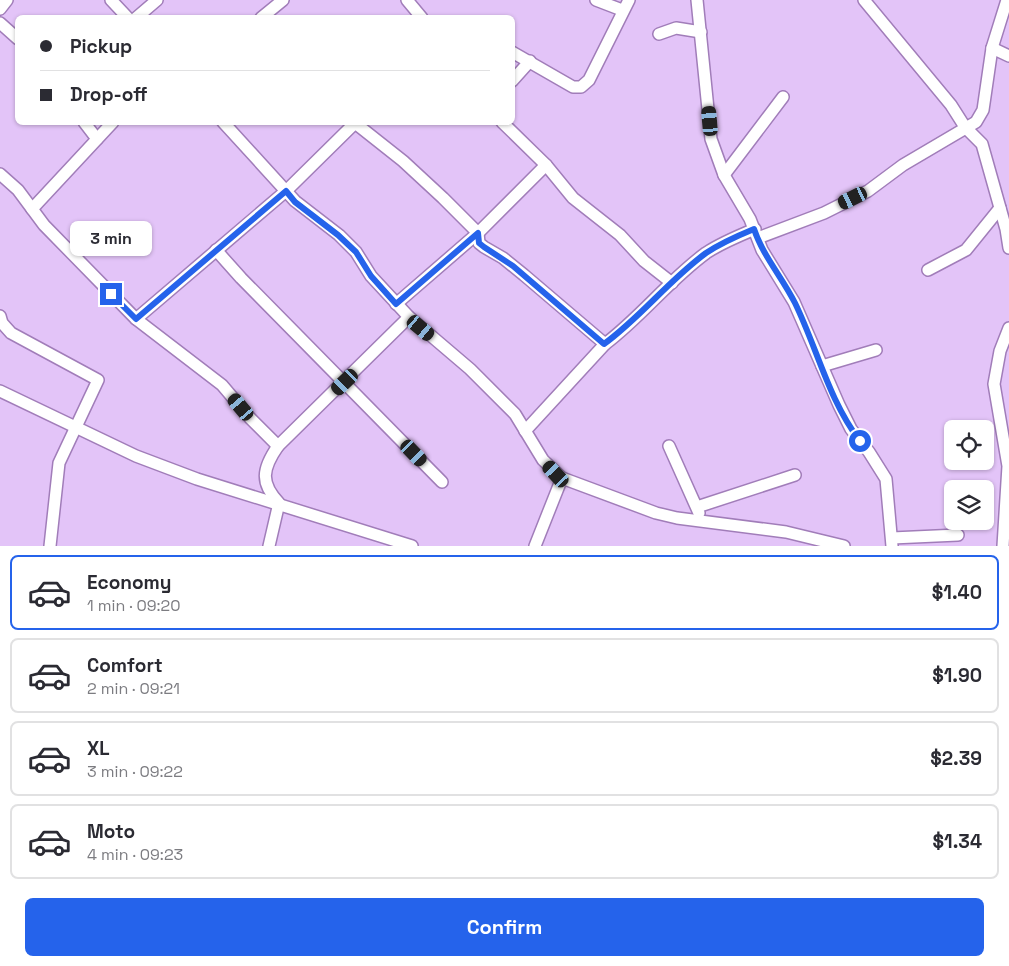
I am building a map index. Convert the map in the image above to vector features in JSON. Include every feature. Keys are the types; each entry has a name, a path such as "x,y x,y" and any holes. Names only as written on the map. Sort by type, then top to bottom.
{"street":[{"path":"0,9 6,0"},
{"path":"111,0 125,15"},
{"path":"139,15 156,0"},
{"path":"265,15 283,0"},
{"path":"407,0 420,15"},
{"path":"515,54 573,87 581,88 590,80 625,5 596,0"},
{"path":"696,0 701,32 711,139 724,175 756,234 762,250 794,302 851,429 870,452 886,479 892,542 958,535"},
{"path":"864,0 951,105 965,127 982,144 1009,248"},
{"path":"525,431 604,344 645,311 704,254 724,242 824,213 868,191 903,165 976,122 983,110 992,48 1007,0"},
{"path":"0,23 15,36"},
{"path":"659,34 676,28 701,32"},
{"path":"992,48 1009,56"},
{"path":"515,78 530,61"},
{"path":"724,175 783,96"},
{"path":"86,125 97,139"},
{"path":"32,209 110,125"},
{"path":"226,125 295,202 338,235 356,252 371,276 409,317 470,369 515,414 543,460 562,478 656,513 728,526 786,532 844,546"},
{"path":"136,319 286,191 352,125"},
{"path":"359,125 403,161 478,233 479,243 503,258 604,344"},
{"path":"505,125 546,165 573,198 620,235 644,261 672,283"},
{"path":"396,304 478,233 546,165"},
{"path":"0,174 18,190 44,225 136,319 222,384 250,418 278,446"},
{"path":"928,270 966,250 1000,208"},
{"path":"216,250 241,278 442,482"},
{"path":"0,316 2,323 11,333 98,380 78,427 59,463 50,546"},
{"path":"278,503 266,490 266,474 272,456 278,446 409,317"},
{"path":"1003,546 1008,466 994,384 1000,351 1009,328"},
{"path":"822,366 876,350"},
{"path":"0,391 136,456 197,478 409,546"},
{"path":"669,446 697,508 700,520"},
{"path":"697,508 795,476"},
{"path":"535,546 562,478"},
{"path":"269,546 278,503"}],"route":[{"path":"111,294 136,319 286,191 295,202 338,235 356,252 371,276 396,304 478,233 479,243 513,266 604,344 622,332 704,254 724,242 754,229 762,250 794,302 839,405 851,429 860,441"}]}
